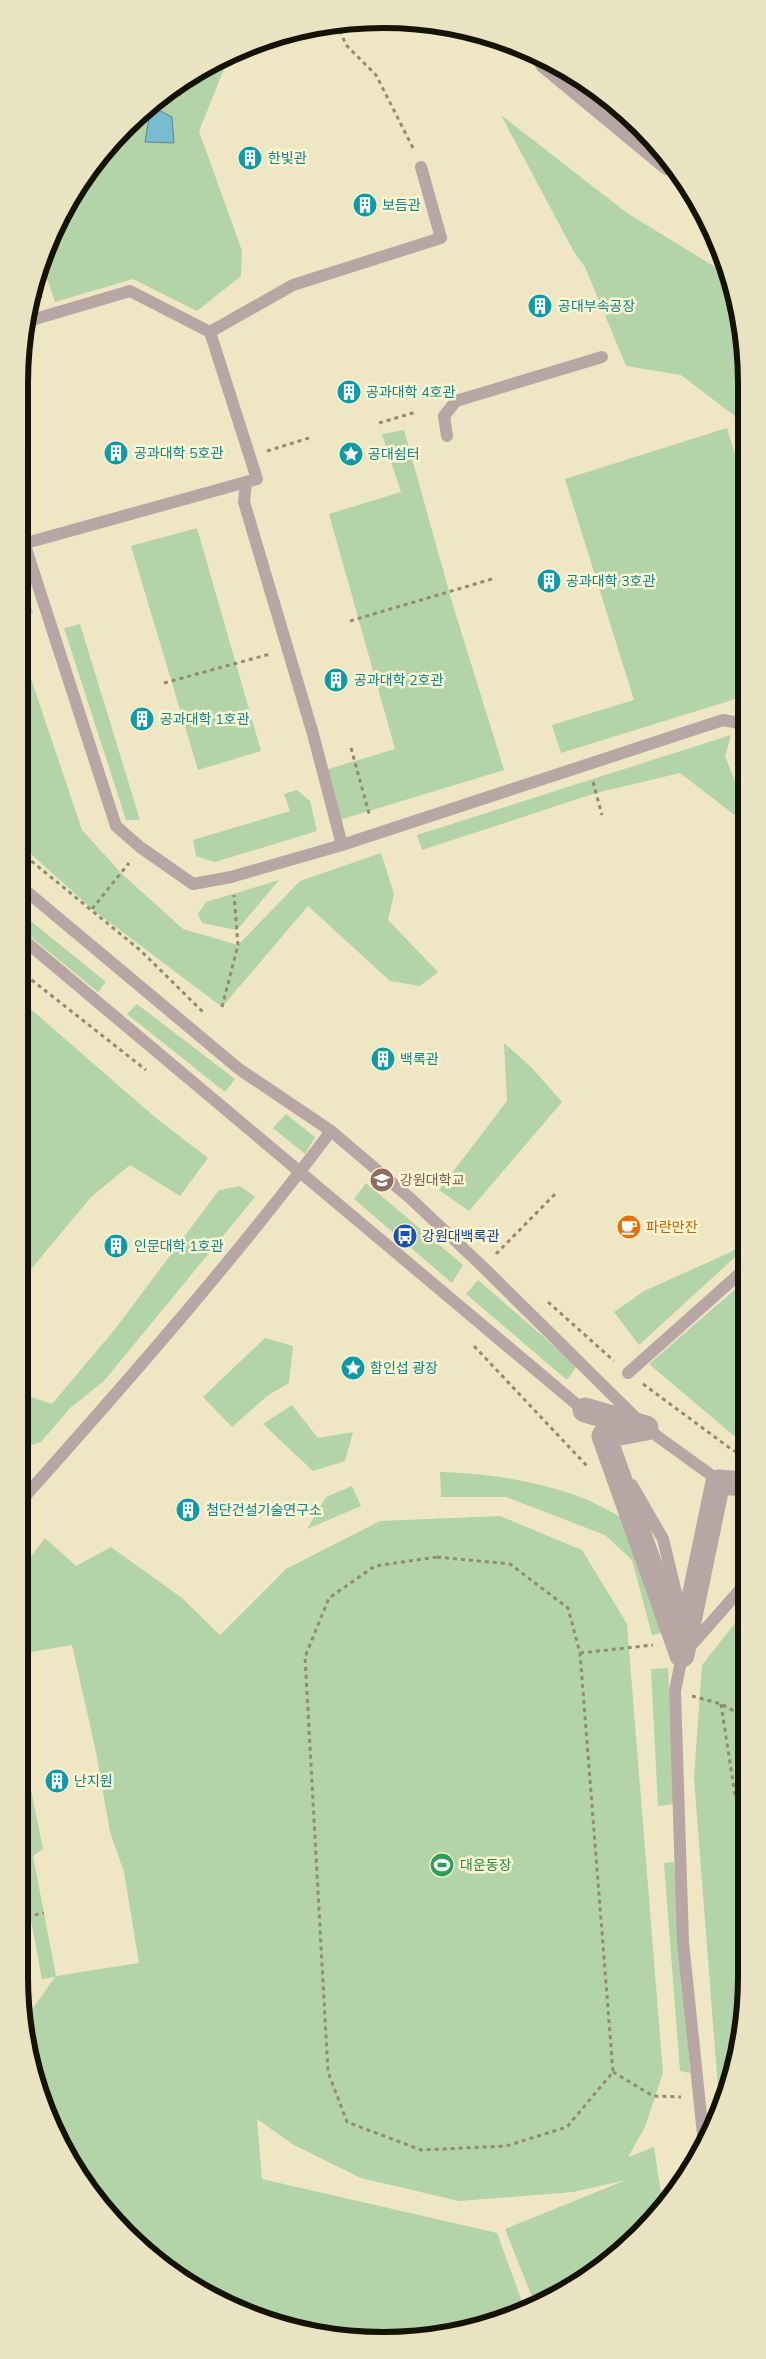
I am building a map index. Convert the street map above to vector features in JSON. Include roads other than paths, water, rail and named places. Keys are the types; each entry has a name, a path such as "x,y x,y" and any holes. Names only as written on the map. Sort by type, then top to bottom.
{"street":[{"path":"575,84 635,133"},
{"path":"646,1428 604,1436 685,1646"},
{"path":"685,1646 717,1487 738,1486"}],"lane":[{"path":"210,332 293,285 440,238 421,167"},
{"path":"28,542 257,479 210,332 130,291 33,320"},
{"path":"447,436 444,416 456,401 602,357"},
{"path":"246,482 244,502 288,649 342,845"},
{"path":"28,565 116,826 140,847 193,884 231,877 375,835 723,720 738,723"},
{"path":"28,894 239,1069 331,1131 410,1198 484,1267 646,1428 717,1487"},
{"path":"28,944 299,1173 585,1410 604,1436"},
{"path":"28,1493 127,1382 299,1173 331,1131"},
{"path":"628,1373 738,1275"},
{"path":"585,1410 646,1428"},
{"path":"703,2132 683,1942 675,1691 685,1646 738,1591"}],"water":[{"path":"157,109 172,117 174,143 145,142 149,116"}],"place":[{"name":"한빛관","path":"250,158"},
{"name":"보듬관","path":"365,205"},
{"name":"공대부속공장","path":"540,306"},
{"name":"공과대학 4호관","path":"349,392"},
{"name":"공과대학 5호관","path":"116,453"},
{"name":"공대쉼터","path":"351,454"},
{"name":"공과대학 3호관","path":"549,581"},
{"name":"공과대학 2호관","path":"336,680"},
{"name":"공과대학 1호관","path":"142,719"},
{"name":"백록관","path":"383,1059"},
{"name":"강원대학교","path":"382,1180"},
{"name":"파란만잔","path":"629,1227"},
{"name":"강원대백록관","path":"405,1236"},
{"name":"인문대학 1호관","path":"116,1246"},
{"name":"함인섭 광장","path":"353,1368"},
{"name":"첨단건설기술연구소","path":"188,1510"},
{"name":"난지원","path":"57,1781"},
{"name":"대운동장","path":"442,1865"}]}
